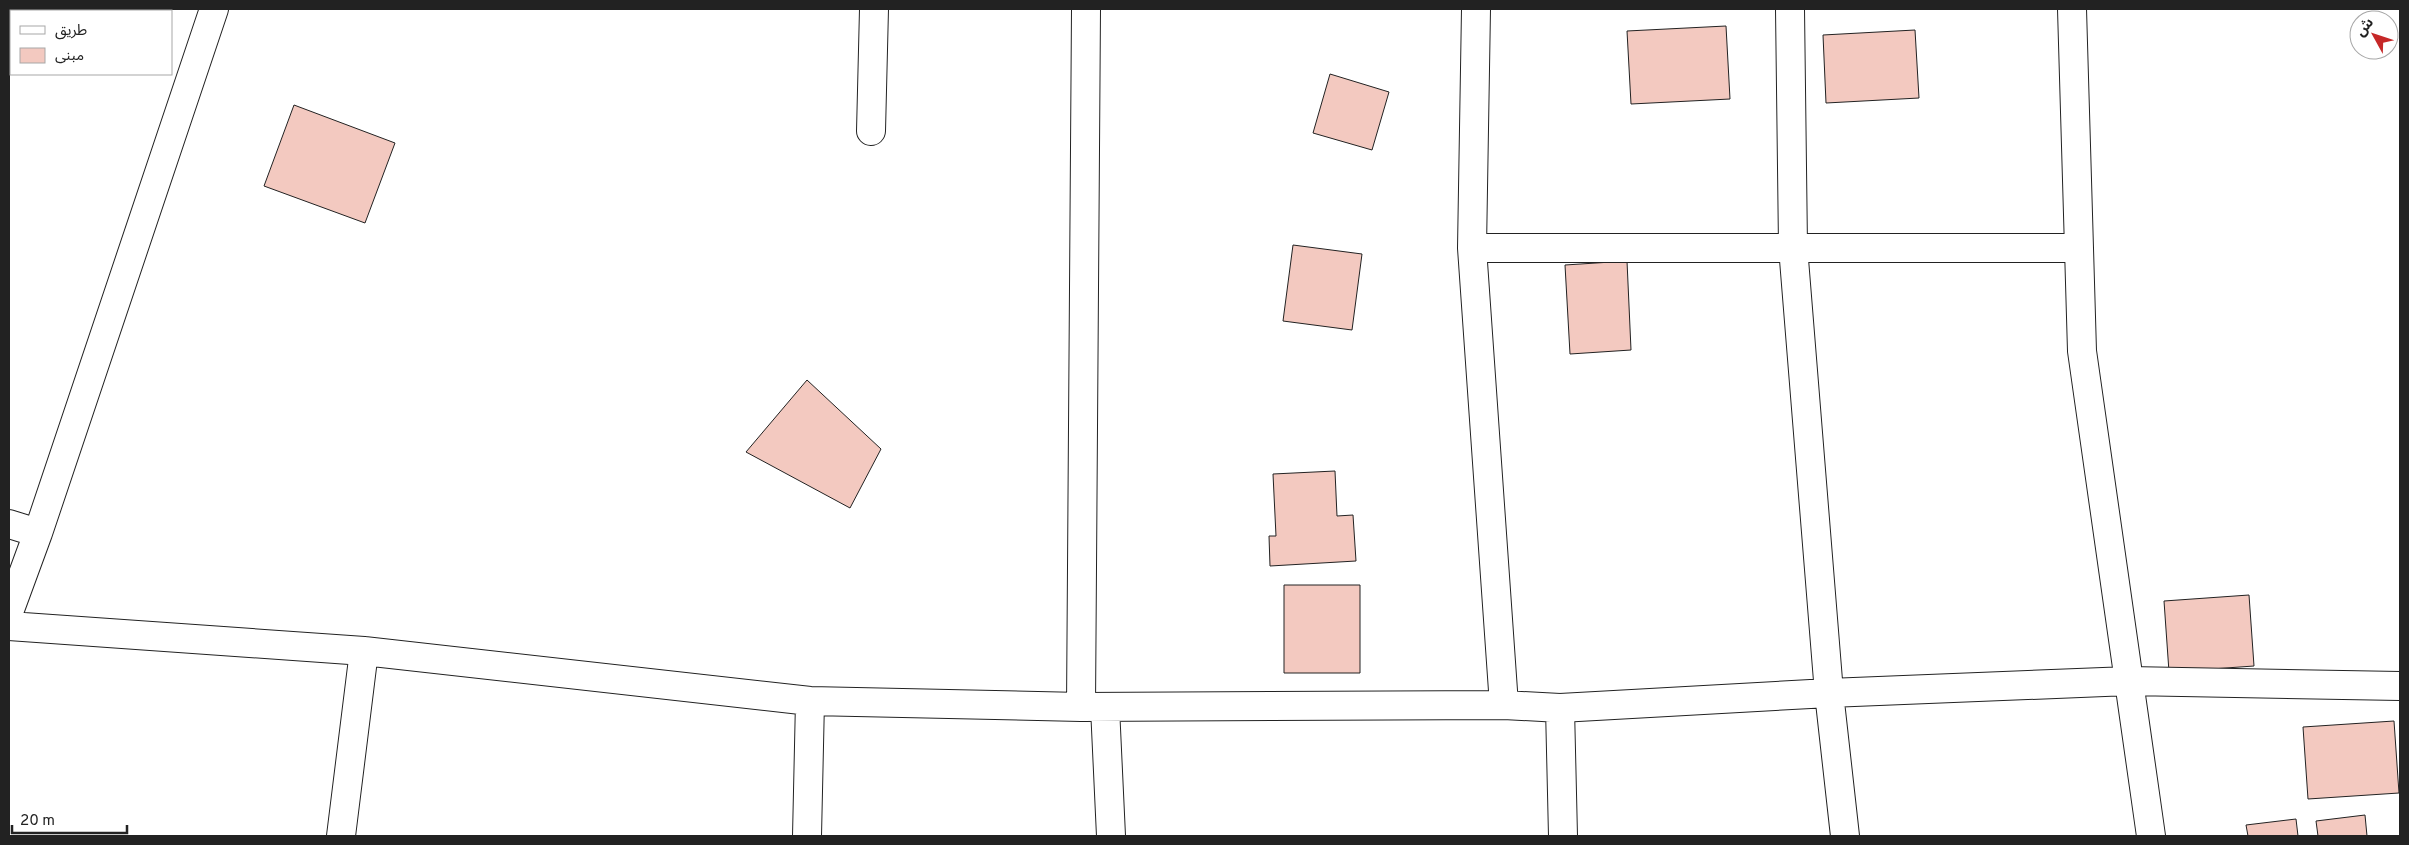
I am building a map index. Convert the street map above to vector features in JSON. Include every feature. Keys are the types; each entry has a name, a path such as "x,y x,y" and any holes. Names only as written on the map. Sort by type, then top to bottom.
{"street":[{"path":"9,612 38,533 214,9"},
{"path":"871,131 874,9"},
{"path":"1086,9 1093,707 1111,836"},
{"path":"1476,9 1472,248 1504,705"},
{"path":"1790,9 1793,248 1829,693 1845,836"},
{"path":"2072,9 2082,351 2151,836"},
{"path":"1472,248 2079,248"},
{"path":"9,524 38,533"},
{"path":"9,626 364,650 810,701 1093,707 1504,705 1560,708 1829,693 2129,681 2400,686"},
{"path":"341,836 364,650"},
{"path":"806,836 810,701"},
{"path":"1560,708 1563,836"}],"building":[{"path":"1726,26 1730,99 1631,104 1627,31"},
{"path":"1915,30 1919,98 1826,103 1823,35"},
{"path":"1330,74 1389,92 1372,150 1313,133"},
{"path":"294,105 395,143 365,223 264,186"},
{"path":"1293,245 1362,254 1352,330 1283,321"},
{"path":"1627,261 1631,350 1570,354 1565,265"},
{"path":"807,380 881,449 850,508 746,452"},
{"path":"1335,471 1337,516 1353,515 1356,561 1270,566 1269,536 1276,536 1273,474"},
{"path":"1284,585 1360,585 1360,673 1284,673"},
{"path":"2249,595 2254,666 2169,672 2164,601"},
{"path":"2394,721 2399,793 2308,799 2303,727"},
{"path":"2365,815 2367,836 2318,836 2316,821"},
{"path":"2296,819 2298,836 2248,836 2246,825"}]}
